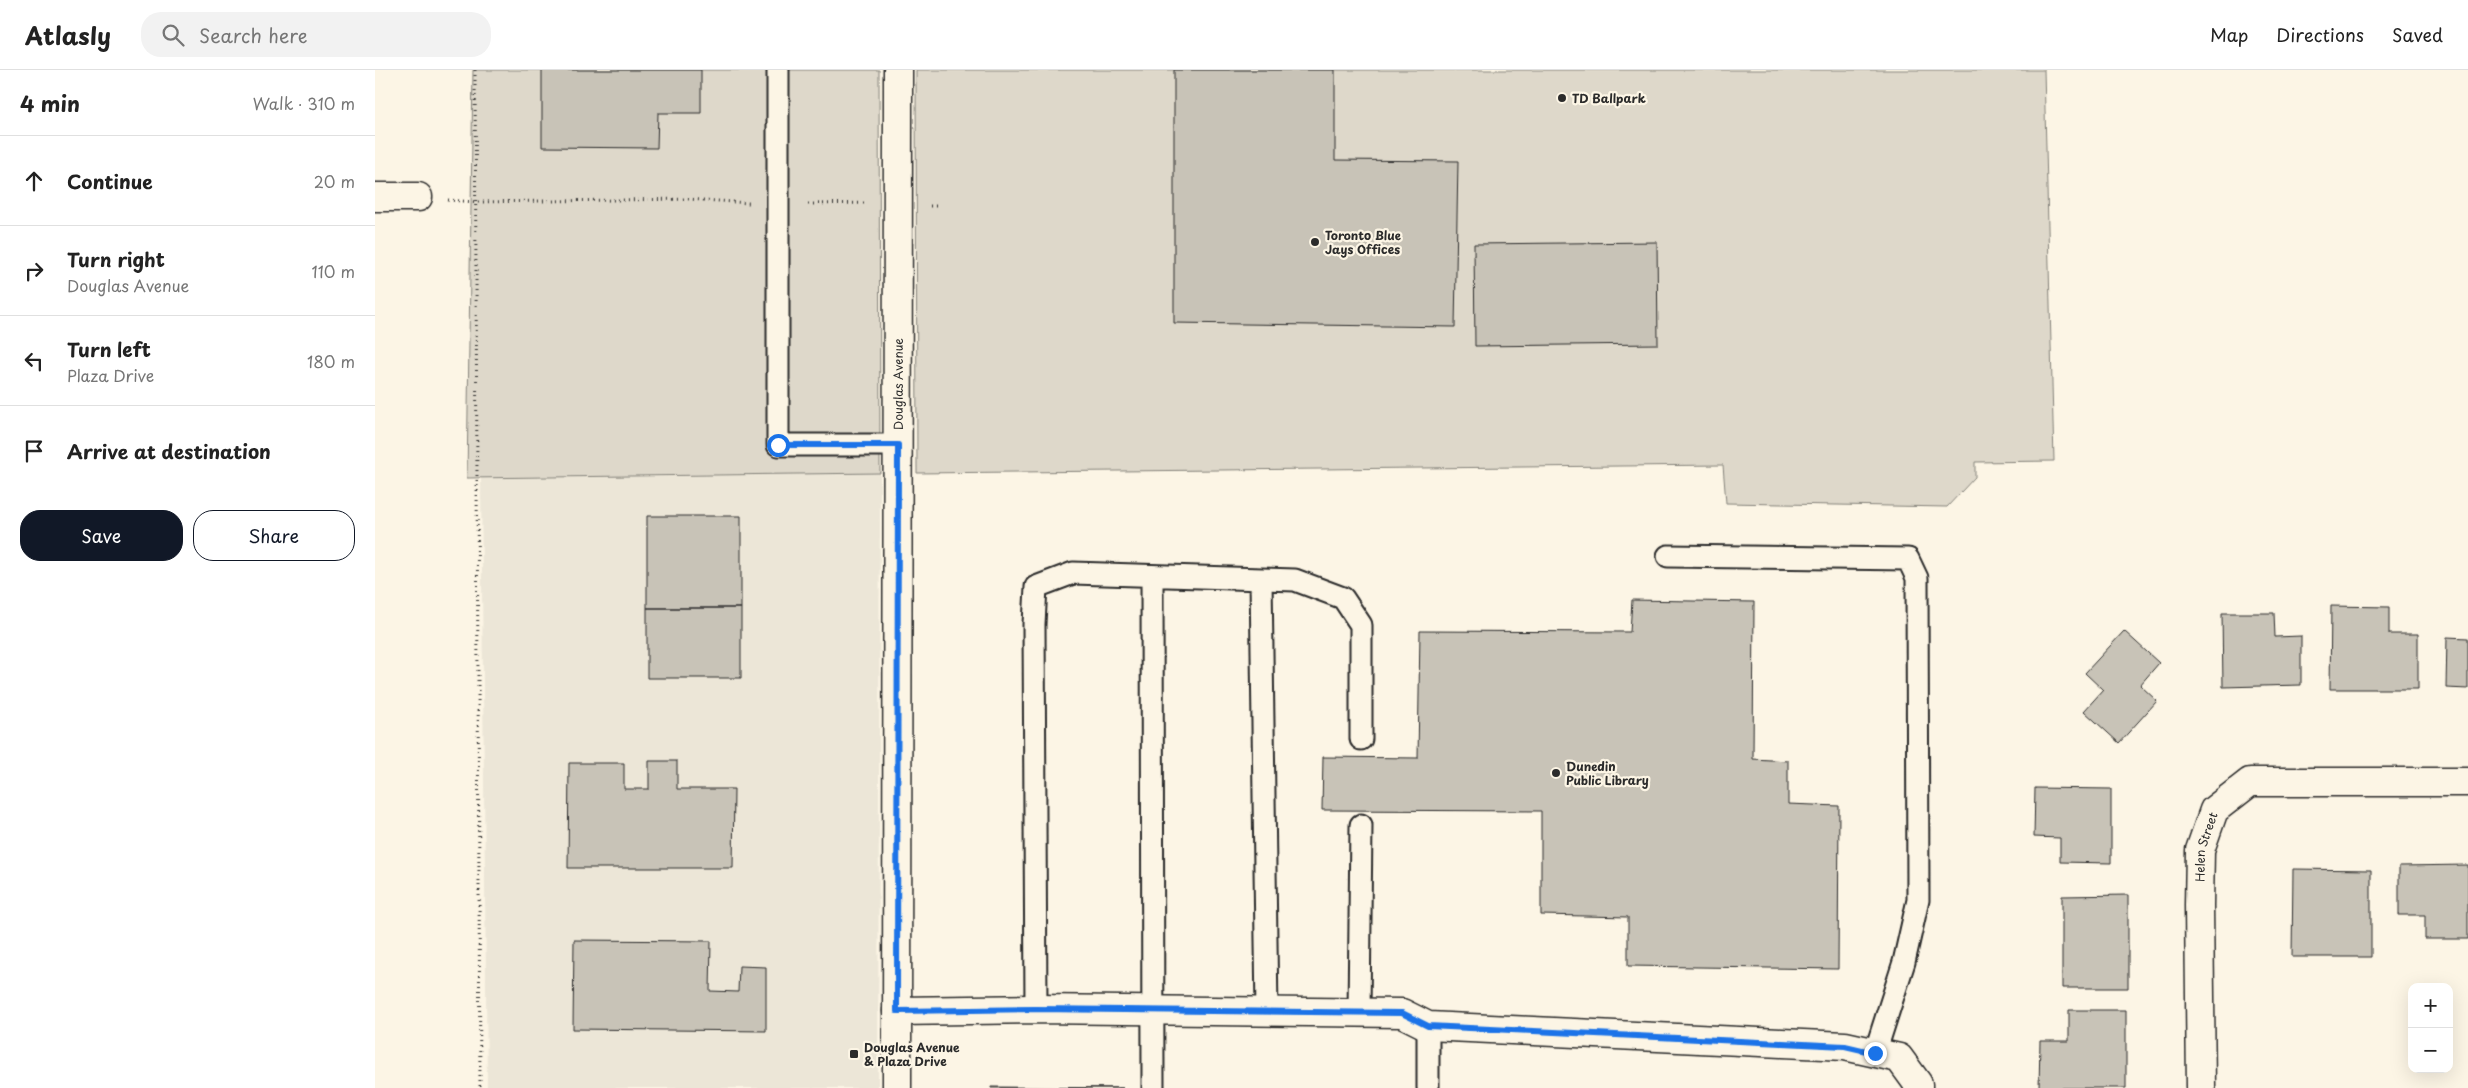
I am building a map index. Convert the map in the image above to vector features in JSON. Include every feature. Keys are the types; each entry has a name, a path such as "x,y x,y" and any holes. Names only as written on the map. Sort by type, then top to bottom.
{"street":[{"name":"Douglas Avenue","path":"897,1088 898,70"},
{"path":"375,197 418,198"},
{"name":"Helen Street","path":"2201,1088 2200,850 2214,810 2250,782 2301,780 2468,782"},
{"path":"897,1011 1036,1009 1402,1013 1428,1026 1845,1046 1899,1058 1918,1084 1918,1088"}],"lane":[{"path":"777,70 778,445 898,445"},
{"path":"1668,556 1908,559 1917,578 1918,900 1904,962 1875,1053"},
{"path":"1036,1009 1034,624 1036,588 1073,573 1261,578 1295,580 1343,598 1361,624 1361,739"},
{"path":"1151,576 1151,1010 1153,1088"},
{"path":"1261,578 1267,1013"},
{"path":"1359,1013 1361,825"},
{"path":"1428,1026 1428,1088"}],"path":[{"path":"475,70 480,1088"},
{"path":"418,198 476,202 688,199 778,205 898,203 937,206"}],"shaded area":[{"path":"473,70 879,70 880,473 467,478"},
{"path":"916,70 2044,70 2054,461 1975,462 1975,477 1947,507 1726,503 1723,465 917,473"},
{"path":"880,473 878,1088 487,1088 481,478"}],"building":[{"path":"542,70 701,70 701,113 658,113 657,148 542,147"},
{"name":"Toronto Blue Jays Offices","path":"1174,70 1335,70 1335,160 1458,161 1455,327 1174,323"},
{"path":"1657,242 1658,344 1475,346 1474,244"},
{"path":"647,516 741,516 741,608 647,608"},
{"name":"Dunedin Public Library","path":"1632,600 1754,602 1753,759 1788,761 1788,804 1839,806 1838,969 1628,966 1628,917 1541,915 1541,811 1322,810 1323,757 1418,758 1420,631 1630,632"},
{"path":"2331,606 2389,607 2389,634 2418,634 2418,689 2330,689"},
{"path":"647,608 741,608 741,678 647,678"},
{"path":"2222,613 2274,613 2275,637 2301,636 2301,685 2223,687"},
{"path":"2124,631 2159,663 2140,685 2157,701 2119,743 2084,711 2103,690 2085,673"},
{"path":"2447,637 2468,638 2468,689 2446,688"},
{"path":"649,761 677,761 677,789 734,789 733,868 568,868 569,763 624,763 624,789 649,789"},
{"path":"2035,788 2111,789 2111,863 2060,862 2060,838 2034,837"},
{"path":"2468,865 2468,939 2425,939 2425,915 2399,915 2399,866"},
{"path":"2293,869 2371,870 2371,957 2292,957"},
{"path":"2128,895 2128,988 2062,988 2062,896"},
{"path":"574,940 711,941 710,991 738,992 739,966 766,967 766,1031 573,1029"},
{"path":"2069,1010 2126,1010 2126,1088 2039,1088 2040,1041 2069,1041"},
{"path":"991,1087 1123,1088 991,1088"}],"place":[{"name":"TD Ballpark","path":"1562,98"},
{"name":"Toronto Blue Jays Offices","path":"1315,242"},
{"name":"Dunedin Public Library","path":"1556,773"},
{"name":"Douglas Avenue & Plaza Drive","path":"854,1054"}],"route":[{"path":"778,445 898,445 897,1011 1036,1009 1402,1013 1428,1026 1845,1046 1875,1053"}]}
